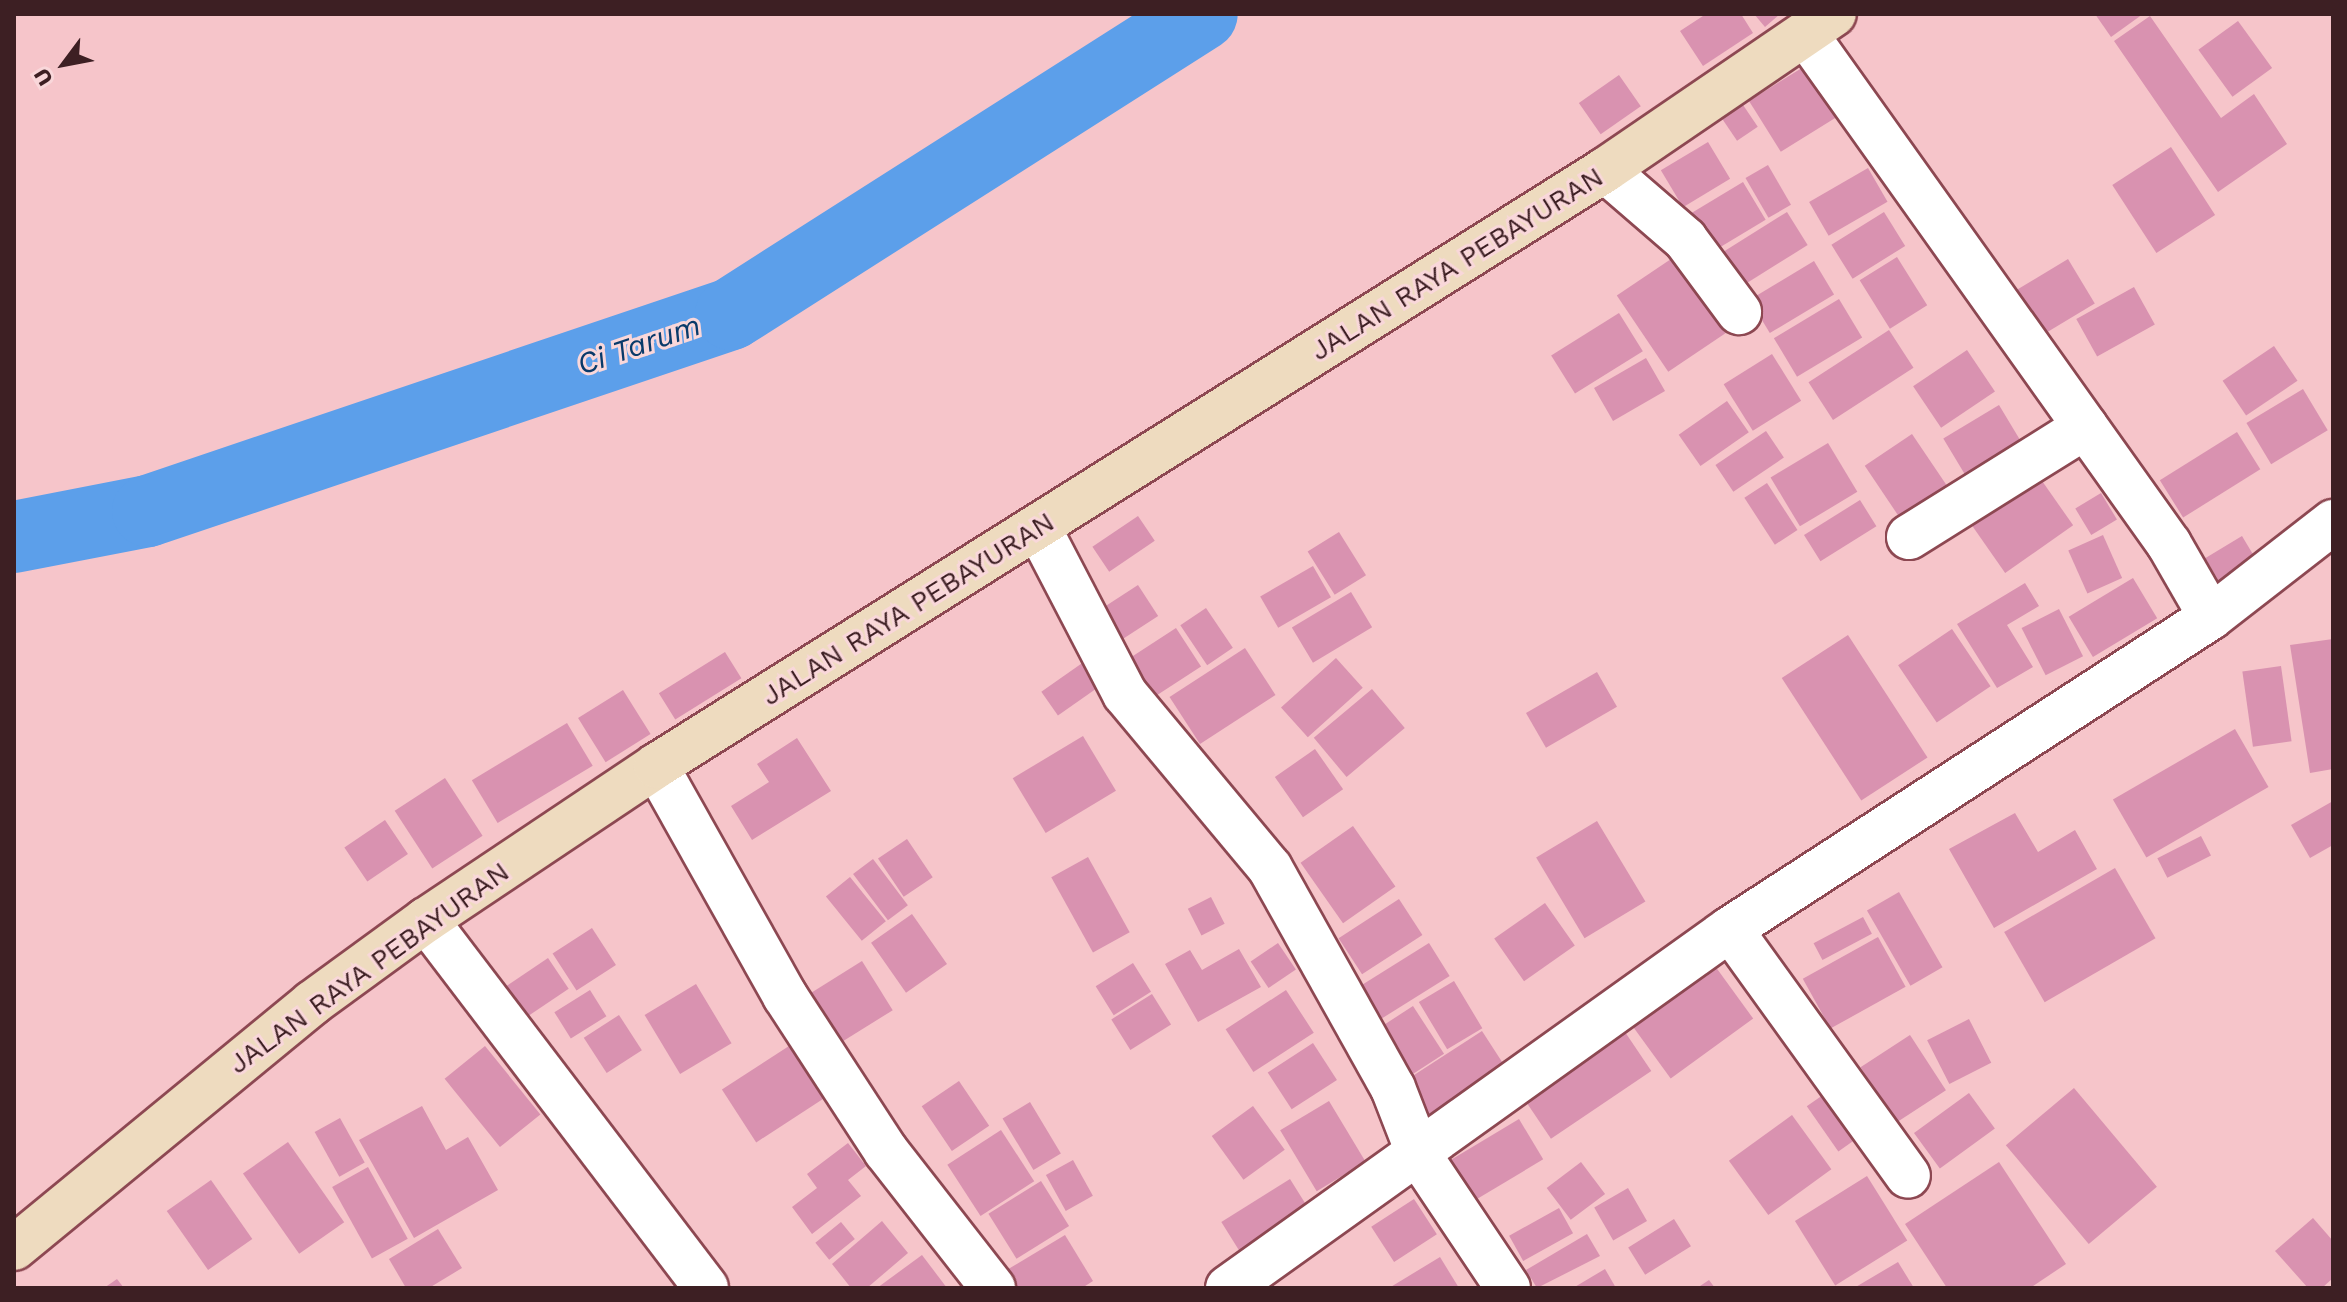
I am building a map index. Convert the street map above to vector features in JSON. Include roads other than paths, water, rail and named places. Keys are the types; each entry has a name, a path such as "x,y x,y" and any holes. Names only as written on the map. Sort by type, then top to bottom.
{"main road":[{"name":"JALAN RAYA PEBAYURAN","path":"14,1248 312,1003 426,920 656,766 1039,529 1605,170 1821,25"}],"street":[{"path":"1821,25 2211,617"},
{"path":"1605,170 1685,239 1739,312"},
{"path":"1909,537 2085,427"},
{"path":"1228,1288 1419,1155 1730,929 2211,617 2333,522"},
{"path":"1039,529 1125,694 1270,868 1393,1088 1419,1155 1508,1288"},
{"path":"656,766 785,996 886,1151 993,1288"},
{"path":"426,920 693,1284"},
{"path":"1730,929 1908,1176"}],"waterway":[{"name":"Ci Tarum","path":"14,537 148,511 731,314 1202,14"}]}
